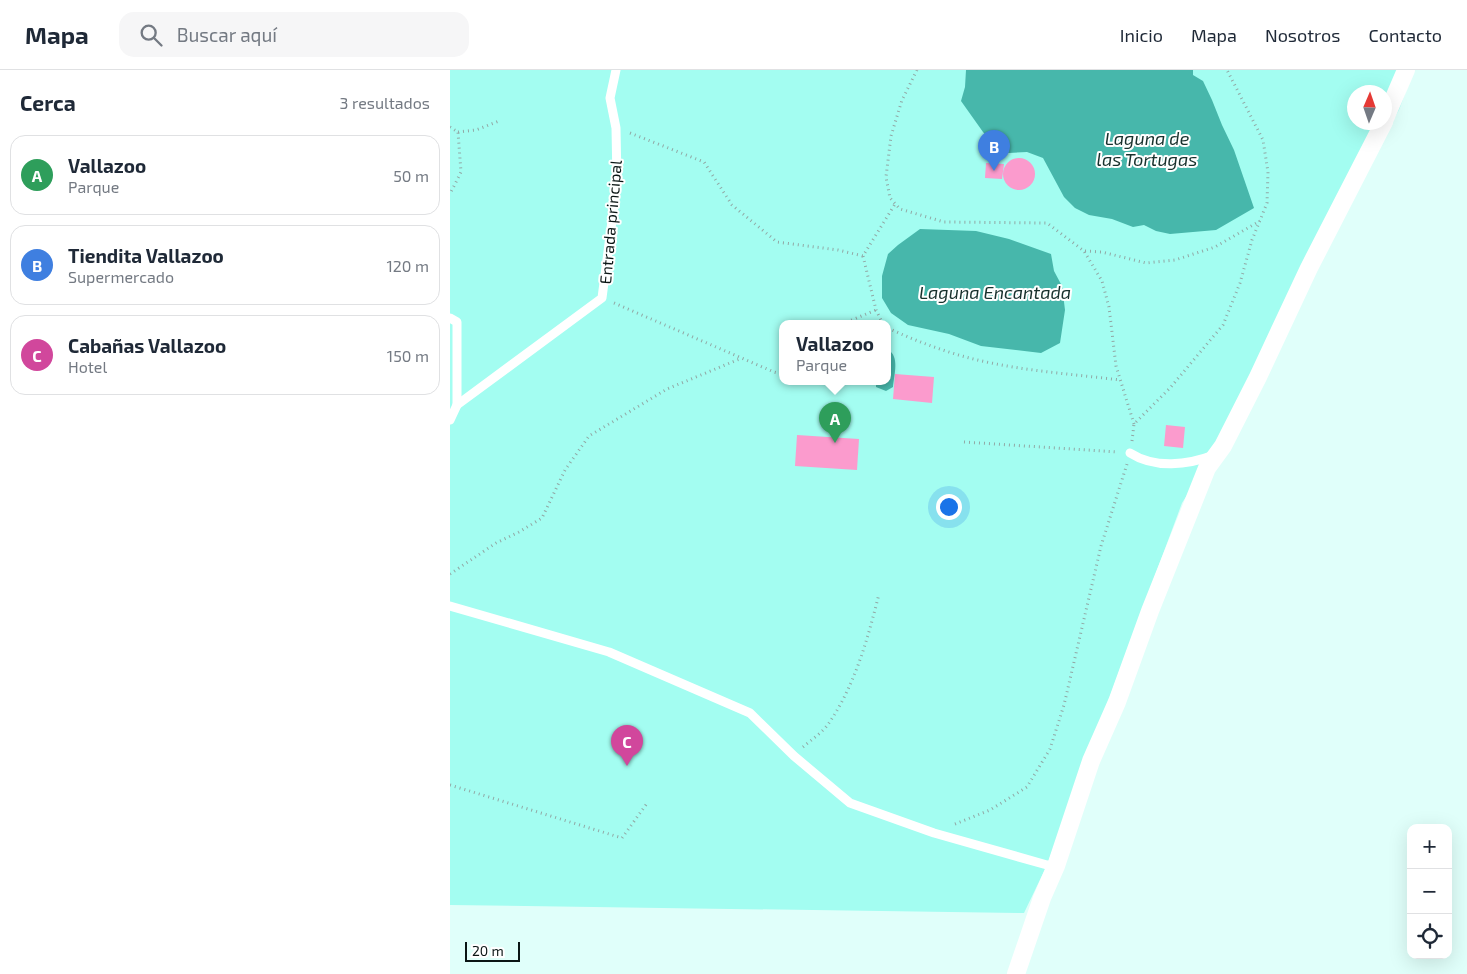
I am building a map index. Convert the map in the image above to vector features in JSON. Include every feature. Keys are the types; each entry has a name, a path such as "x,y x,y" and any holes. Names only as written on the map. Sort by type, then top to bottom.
{"street":[{"path":"1392,103 1406,70"},
{"path":"1016,974 1042,898 1056,866 1091,761 1117,702 1150,612 1207,468 1223,446 1309,268 1380,130"}],"lane":[{"name":"Entrada principal","path":"457,404 602,298 616,182 616,128 610,98 616,70"},
{"path":"450,318 457,322 457,404 450,420"},
{"path":"1130,453 1140,460 1157,463 1183,463 1213,456 1223,446"},
{"path":"450,606 609,652 750,714 794,756 850,803 934,833 1046,865 1056,866"}],"path":[{"path":"917,70 902,100 891,136 886,177 890,198 900,209 944,222 1047,223 1084,251 1102,281 1109,307 1116,366 1134,424 1130,453 1101,546 1064,705 1050,749 1027,787 990,810 934,833"},
{"path":"1134,424 1170,388 1223,325 1240,283 1252,240 1267,203 1268,172 1263,140 1227,70"},
{"path":"450,127 458,132 476,130 499,121"},
{"path":"616,128 704,162 732,205 776,242 838,250 863,256"},
{"path":"450,194 461,172 458,132"},
{"path":"881,320 876,310 863,256 895,204"},
{"path":"1084,251 1102,252 1146,263 1175,260 1215,247 1260,221"},
{"path":"602,298 779,373"},
{"path":"852,320 876,310"},
{"path":"891,329 911,339 954,354 1008,366 1120,380"},
{"path":"450,574 496,543 542,518 565,470 589,436 668,389 742,358"},
{"path":"964,442 1130,453"},
{"path":"794,756 828,725 846,694 870,632 879,594"},
{"path":"450,785 622,838 648,802"}],"shaded area":[{"path":"450,70 1414,70 1399,110 1392,122 1392,85 1347,85 1347,130 1387,130 1354,188 1259,382 1182,503 1047,865 1024,913 450,905"}],"water":[{"name":"Laguna de las Tortugas","path":"966,70 1193,70 1193,75 1203,81 1212,100 1234,150 1254,208 1216,230 1170,234 1156,231 1144,225 1133,227 1112,219 1089,215 1075,208 1064,197 1043,158 1027,152 1009,153 996,147 983,132 961,101 965,87"},
{"name":"Laguna Encantada","path":"920,229 976,231 1009,239 1051,254 1054,271 1062,286 1065,310 1060,343 1041,353 981,346 949,334 908,325 891,313 882,298 882,276 888,254"},
{"path":"891,352 895,361 893,387 886,391 876,387 876,385 891,385"}],"building":[{"path":"1019,158 1025,159 1030,163 1034,168 1034,180 1030,185 1025,189 1019,190 1013,189 1008,185 1004,180 1003,174 1004,168 1008,163 1013,159"},
{"path":"986,163 1004,164 1002,179 985,178"},
{"path":"895,374 934,377 932,403 893,399"},
{"path":"1166,425 1185,427 1183,448 1164,446"},
{"path":"797,435 859,439 857,470 795,466"}],"place":[{"name":"Tiendita Vallazoo","path":"994,171"},
{"name":"Vallazoo","path":"835,443"},
{"name":"Cabañas Vallazoo","path":"627,766"}]}
